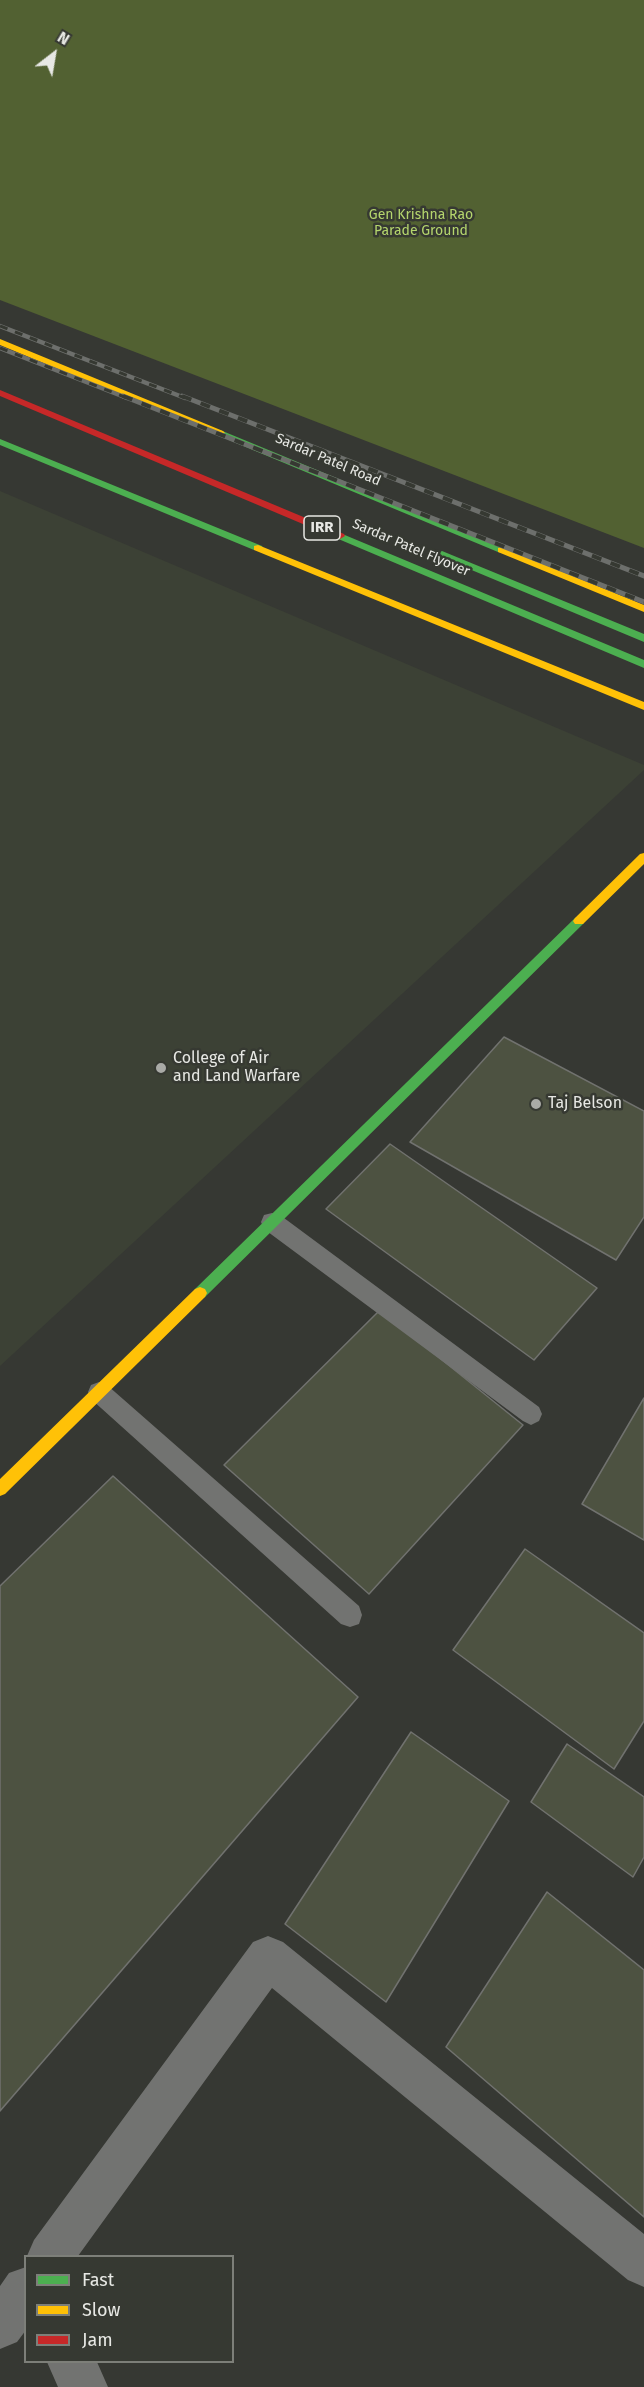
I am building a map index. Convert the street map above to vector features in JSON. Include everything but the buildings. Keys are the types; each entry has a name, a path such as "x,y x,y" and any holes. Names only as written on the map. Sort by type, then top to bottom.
{"main road":[{"name":"Sardar Patel Road","path":"0,342 644,609"},
{"name":"Sardar Patel Flyover","path":"0,393 644,664"},
{"name":"IRR","path":"0,442 644,706"},
{"name":"Sardar Patel Flyover","path":"426,547 644,638"},
{"path":"0,1489 644,857"}],"street":[{"path":"51,2255 268,1957 644,2264"},
{"path":"0,2325 24,2293"},
{"path":"72,2363 84,2387"}],"lane":[{"path":"272,1222 531,1414"},
{"path":"99,1392 350,1615"}],"shaded area":[{"name":"College of Air and Land Warfare","path":"0,491 644,765 644,770 0,1366"}],"green space":[{"name":"Gen Krishna Rao Parade Ground","path":"0,0 644,0 644,548 0,300"}],"railway":[{"path":"0,326 185,398"},
{"path":"0,348 127,398"},
{"path":"123,396 644,602"},
{"path":"182,396 644,576"}],"traffic: fast":[{"path":"220,433 502,550"},
{"path":"0,442 258,548"},
{"path":"340,536 644,664"},
{"path":"442,554 644,638"},
{"path":"200,1293 579,921"}],"traffic: slow":[{"path":"0,342 220,433"},
{"path":"258,548 644,706"},
{"path":"502,550 644,609"},
{"path":"579,921 644,857"},
{"path":"0,1489 200,1293"}],"traffic: jam":[{"path":"0,393 340,536"}],"place":[{"name":"College of Air and Land Warfare","path":"161,1068"},
{"name":"Taj Belson","path":"536,1104"}]}
